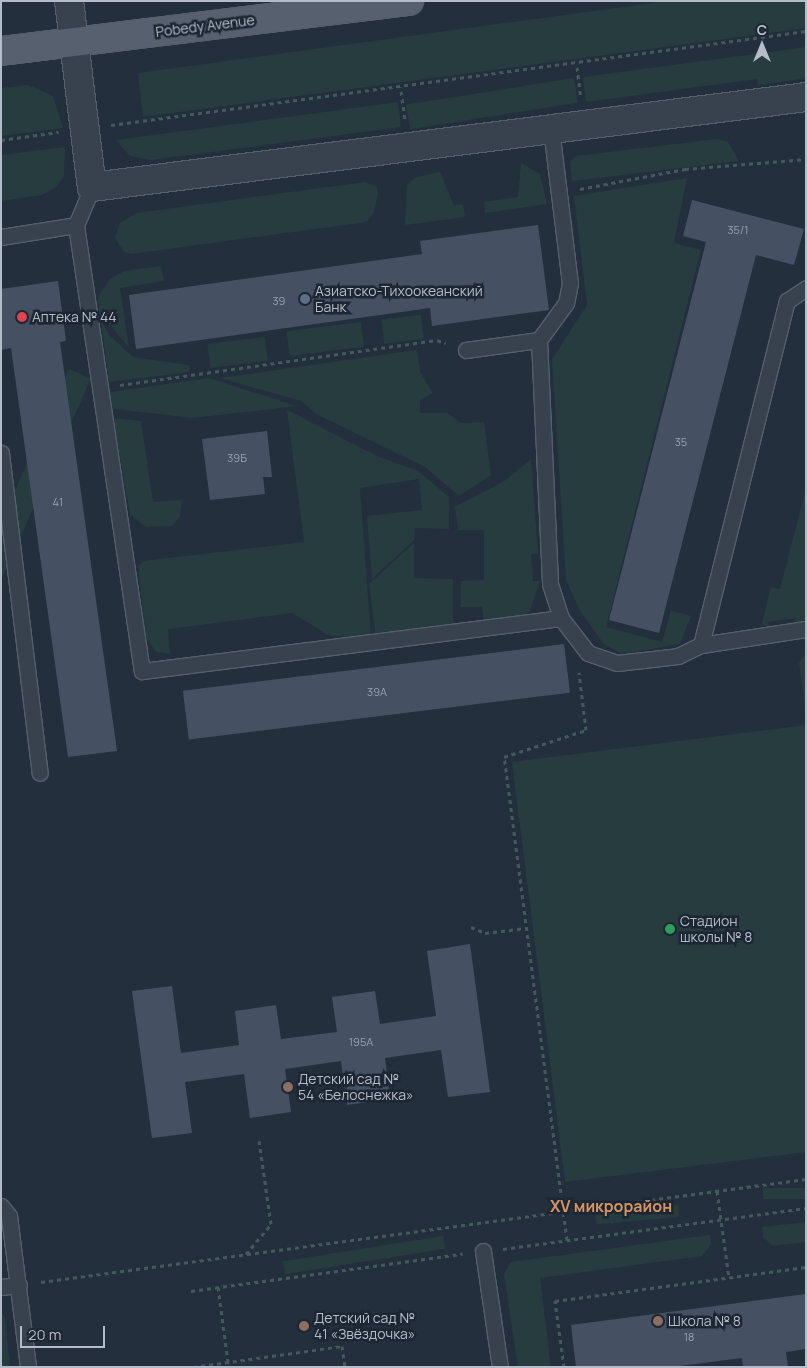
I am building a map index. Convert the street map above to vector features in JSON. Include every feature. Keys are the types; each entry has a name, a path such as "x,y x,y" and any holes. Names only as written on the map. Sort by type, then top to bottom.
{"main road":[{"name":"Pobedy Avenue","path":"1,51 409,1"}],"street":[{"path":"69,1 92,187 806,97"}],"lane":[{"path":"550,129 560,193 570,283 566,303 539,340 550,584 561,618 588,653 617,663 678,656 701,645 806,629"},
{"path":"92,187 76,225 142,671 561,618"},
{"path":"1,236 76,225"},
{"path":"701,645 787,302 806,288"},
{"path":"466,350 539,340"},
{"path":"1,453 40,773"},
{"path":"1,1206 9,1216 28,1367"},
{"path":"483,1251 500,1367"},
{"path":"1,1287 19,1285"}],"path":[{"path":"99,127 806,32"},
{"path":"1,140 70,131"},
{"path":"560,193 685,169 806,159"},
{"path":"100,387 437,340 466,350"},
{"path":"567,1240 504,757 586,730 579,668 588,653"},
{"path":"471,927 485,933 526,928"},
{"path":"245,1255 271,1224 259,1141"},
{"path":"19,1285 806,1179"},
{"path":"717,1191 729,1278"},
{"path":"564,1367 555,1301 806,1267"},
{"path":"218,1287 228,1362"},
{"path":"193,1367 342,1346 345,1367"}],"green space":[{"path":"667,1 806,1 806,28 143,117 138,73"},
{"path":"806,47 806,78 758,85 757,79 586,102 583,77"},
{"path":"574,78 578,103 410,129 406,105"},
{"path":"28,85 53,96 63,128 1,136 1,88"},
{"path":"398,102 401,127 151,160 130,156 116,140"},
{"path":"717,139 728,142 739,161 572,181 570,162 576,156"},
{"path":"65,147 64,176 55,188 42,195 1,201 1,155"},
{"path":"521,163 540,174 547,204 485,213 484,202 518,197"},
{"path":"440,172 454,205 463,204 465,217 405,225 407,185 416,177"},
{"path":"687,178 674,243 701,250 606,627 662,642 671,611 691,616 680,644 622,654 604,644 580,611 566,580 552,359 587,305 574,196"},
{"path":"365,182 377,187 378,194 374,212 367,222 131,254 124,252 115,238 120,223 136,213"},
{"path":"161,266 164,281 120,288 129,348 99,311 98,297 110,279 124,271"},
{"path":"421,315 424,339 384,344 381,320"},
{"path":"101,319 109,335 133,357 189,365 190,372 109,382"},
{"path":"361,322 364,347 290,356 287,331"},
{"path":"265,337 268,361 210,368 207,344"},
{"path":"417,350 420,372 433,393 420,400 420,413 447,413 461,423 484,422 491,475 459,496 425,467 316,414 301,401 220,378"},
{"path":"69,369 91,379 1,581 1,522"},
{"path":"209,378 297,406 193,418 107,408 103,393"},
{"path":"287,410 377,456 418,471 449,497 449,529 415,528 414,540 372,579 367,516 422,510 419,479 360,488 371,638 330,636 292,613 168,629 170,654 156,652 146,638 138,567 143,561 304,542"},
{"path":"113,418 141,421 153,502 182,500 180,516 172,526 146,527 130,514"},
{"path":"531,459 538,554 531,554 533,581 540,581 530,611 521,619 484,625 482,607 461,607 461,581 484,580 484,530 458,530 455,507 506,480"},
{"path":"806,488 806,623 796,624 795,618 768,622 769,629 762,623 771,587 780,589"},
{"path":"414,543 414,578 453,579 453,629 376,638 369,584"},
{"path":"806,653 806,716 799,663"},
{"name":"Стадион школы № 8","path":"806,725 806,1152 565,1182 512,762"},
{"path":"763,1188 806,1188 806,1199 763,1199"},
{"path":"678,1205 679,1217 596,1224 595,1212"},
{"path":"806,1222 806,1242 773,1246 763,1237 762,1227"},
{"path":"710,1235 711,1244 702,1256 540,1278 551,1367 518,1367 504,1274 511,1262"},
{"path":"443,1236 445,1249 285,1274 283,1261"},
{"path":"1,1312 5,1317 10,1367 1,1367"}],"building":[{"path":"692,200 804,229 794,265 756,255 659,633 609,620 706,242 683,236"},
{"path":"538,225 549,310 432,326 430,308 136,349 129,295 422,254 420,241"},
{"path":"58,281 66,341 60,342 117,751 68,757 11,348 1,350 1,289"},
{"path":"267,431 272,477 263,477 265,494 210,500 202,439"},
{"path":"564,644 570,693 189,739 183,691"},
{"path":"470,944 490,1092 448,1097 441,1050 385,1058 390,1099 347,1105 341,1061 285,1069 291,1112 250,1118 244,1074 185,1082 192,1133 152,1138 132,991 172,986 181,1053 239,1045 235,1011 276,1005 281,1039 337,1032 332,997 375,991 380,1024 436,1016 427,951"},
{"path":"806,1294 806,1349 786,1352 788,1367 743,1367 742,1358 672,1367 576,1367 571,1325"}],"place":[{"name":"Азиатско-Тихоокеанский Банк","path":"305,299"},
{"name":"Аптека № 44","path":"22,317"},
{"name":"Стадион школы № 8","path":"670,929"},
{"name":"Детский сад № 54 «Белоснежка»","path":"288,1087"},
{"name":"Школа № 8","path":"658,1321"},
{"name":"Детский сад № 41 «Звёздочка»","path":"304,1326"}],"district":[{"name":"XV микрорайон","path":"611,1206"}]}
